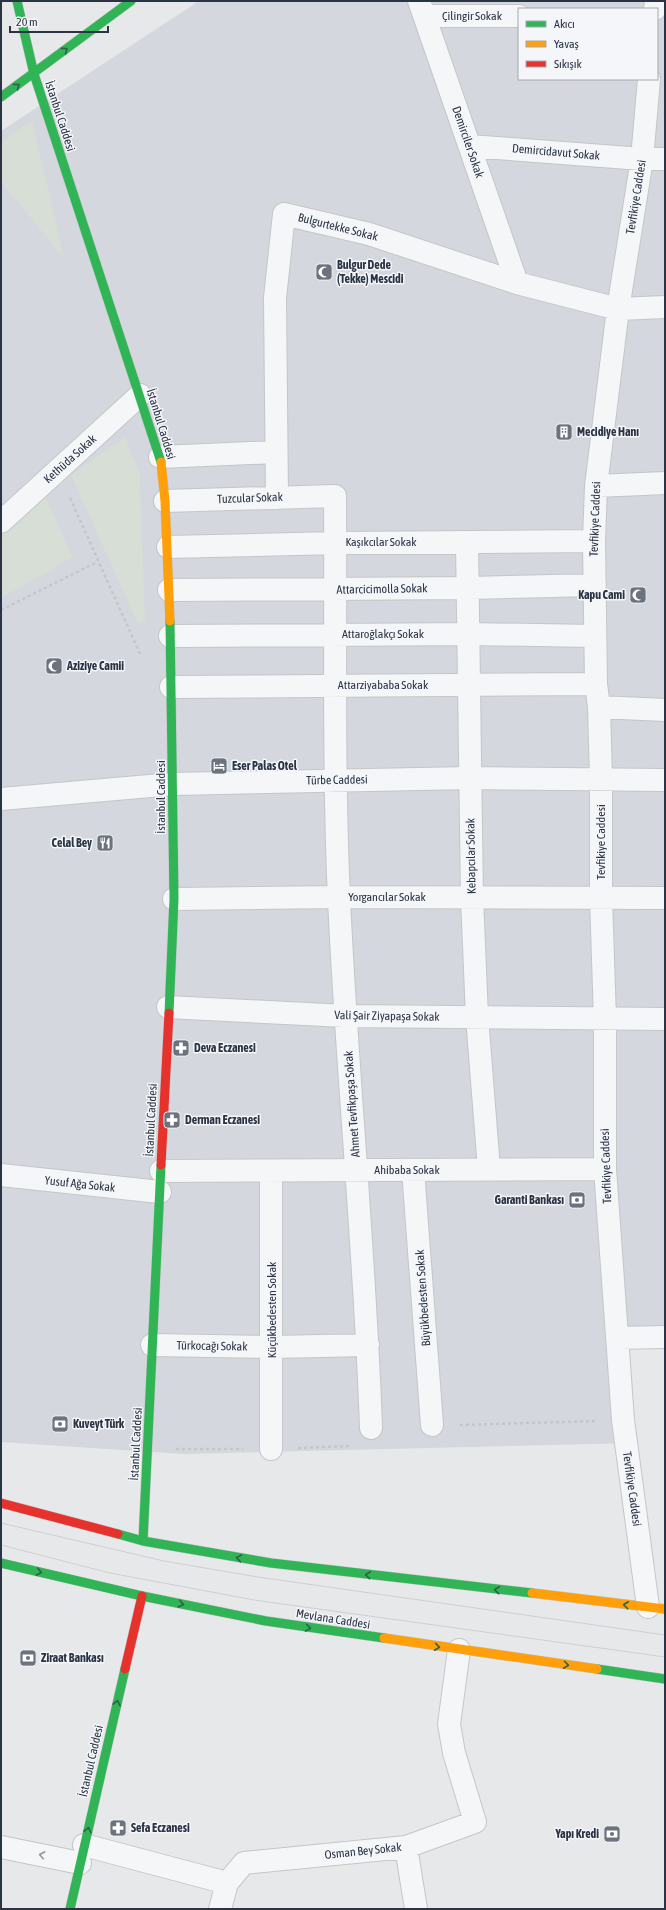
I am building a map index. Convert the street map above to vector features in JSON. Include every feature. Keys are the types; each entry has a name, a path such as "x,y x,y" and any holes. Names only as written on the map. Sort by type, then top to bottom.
{"street":[{"name":"İstanbul Caddesi","path":"17,1 34,74 160,457 165,500 168,548 174,784 174,899 143,1540"},
{"path":"1,97 131,1"},
{"name":"Çilingir Sokak","path":"422,8 518,16"},
{"name":"Demirciler Sokak","path":"422,8 517,283"},
{"name":"Tevfikiye Caddesi","path":"649,80 642,159 618,309 596,486 594,541 596,684 599,707 601,779 601,899 605,1019 605,1169 623,1420 657,1608"},
{"name":"Demircidavut Sokak","path":"470,146 642,159 665,159"},
{"name":"Bulgurtekke Sokak","path":"277,498 275,298 284,214 369,234 517,283 618,309 665,307"},
{"name":"Kethüda Sokak","path":"1,522 140,395"},
{"path":"160,457 276,452"},
{"path":"596,486 665,483"},
{"name":"Tuzcular Sokak","path":"165,500 335,496"},
{"name":"Ahmet Tevfikpaşa Sokak","path":"335,496 336,779 339,897 345,1016 357,1170 368,1345 371,1428"},
{"name":"Kaşıkcılar Sokak","path":"168,548 336,543 594,541"},
{"name":"Kebapcılar Sokak","path":"468,542 472,898 477,1017 488,1169"},
{"name":"Attarcicimolla Sokak","path":"169,590 468,588 595,585"},
{"name":"Attaroğlakçı Sokak","path":"170,636 468,634 595,636"},
{"name":"Attarziyababa Sokak","path":"171,687 596,684"},
{"path":"599,707 665,710"},
{"name":"Türbe Caddesi","path":"1,799 174,784 336,779 470,778 665,780"},
{"name":"Yorgancılar Sokak","path":"174,899 339,897 665,898"},
{"name":"Vali Şair Ziyapaşa Sokak","path":"168,1007 345,1016 665,1019"},
{"name":"Ahibaba Sokak","path":"161,1171 605,1169"},
{"name":"Büyükbedesten Sokak","path":"413,1170 432,1426"},
{"name":"Küçükbedesten Sokak","path":"271,1171 271,1449"},
{"name":"Yusuf Ağa Sokak","path":"1,1175 160,1192"},
{"path":"618,1338 665,1337"},
{"name":"Türkocağı Sokak","path":"152,1344 272,1347 368,1345"},
{"path":"1,1503 143,1540 271,1563 657,1608"},
{"name":"Mevlana Caddesi","path":"1,1563 142,1596 266,1621 665,1679"},
{"name":"İstanbul Caddesi","path":"70,1909 142,1596"},
{"name":"Osman Bey Sokak","path":"227,1882 244,1863 406,1847 475,1822 454,1753 449,1724 458,1650"},
{"path":"1,1847 82,1854 227,1882 220,1909"},
{"path":"406,1847 416,1909"}],"path":[{"path":"58,470 97,562 143,661"},
{"path":"1,610 97,562"}],"shaded area":[{"path":"199,1 665,1 665,1329 623,1329 632,1443 183,1454 1,1442 1,131"},
{"path":"32,120 64,258 1,182 1,143"},
{"path":"125,437 140,475 145,621 138,624 71,475"},
{"path":"43,493 73,557 1,598 1,530"}],"tram line":[{"path":"1,1523 164,1561 258,1577 665,1635"},
{"path":"1,1545 110,1573 254,1600 665,1657"}],"traffic: fast":[{"path":"17,1 34,74 161,462"},
{"path":"1,97 131,1"},
{"path":"169,1013 174,899 170,621"},
{"path":"143,1541 161,1165"},
{"path":"118,1534 143,1541 271,1563 532,1593"},
{"path":"1,1563 142,1596 266,1621 384,1638"},
{"path":"70,1909 125,1669"},
{"path":"597,1669 665,1679"}],"traffic: slow":[{"path":"161,462 165,501 170,621"},
{"path":"532,1593 665,1609"},
{"path":"384,1638 597,1669"}],"traffic: jam":[{"path":"161,1165 169,1013"},
{"path":"1,1503 118,1534"},
{"path":"125,1669 142,1596"}],"place":[{"name":"Bulgur Dede (Tekke) Mescidi","path":"324,272"},
{"name":"Mecidiye Hanı","path":"564,432"},
{"name":"Kapu Cami","path":"638,595"},
{"name":"Aziziye Camii","path":"54,666"},
{"name":"Eser Palas Otel","path":"219,766"},
{"name":"Celal Bey","path":"105,843"},
{"name":"Deva Eczanesi","path":"181,1048"},
{"name":"Derman Eczanesi","path":"172,1120"},
{"name":"Garanti Bankası","path":"577,1200"},
{"name":"Kuveyt Türk","path":"60,1424"},
{"name":"Ziraat Bankası","path":"28,1658"},
{"name":"Sefa Eczanesi","path":"118,1828"},
{"name":"Yapı Kredi","path":"612,1834"}]}
